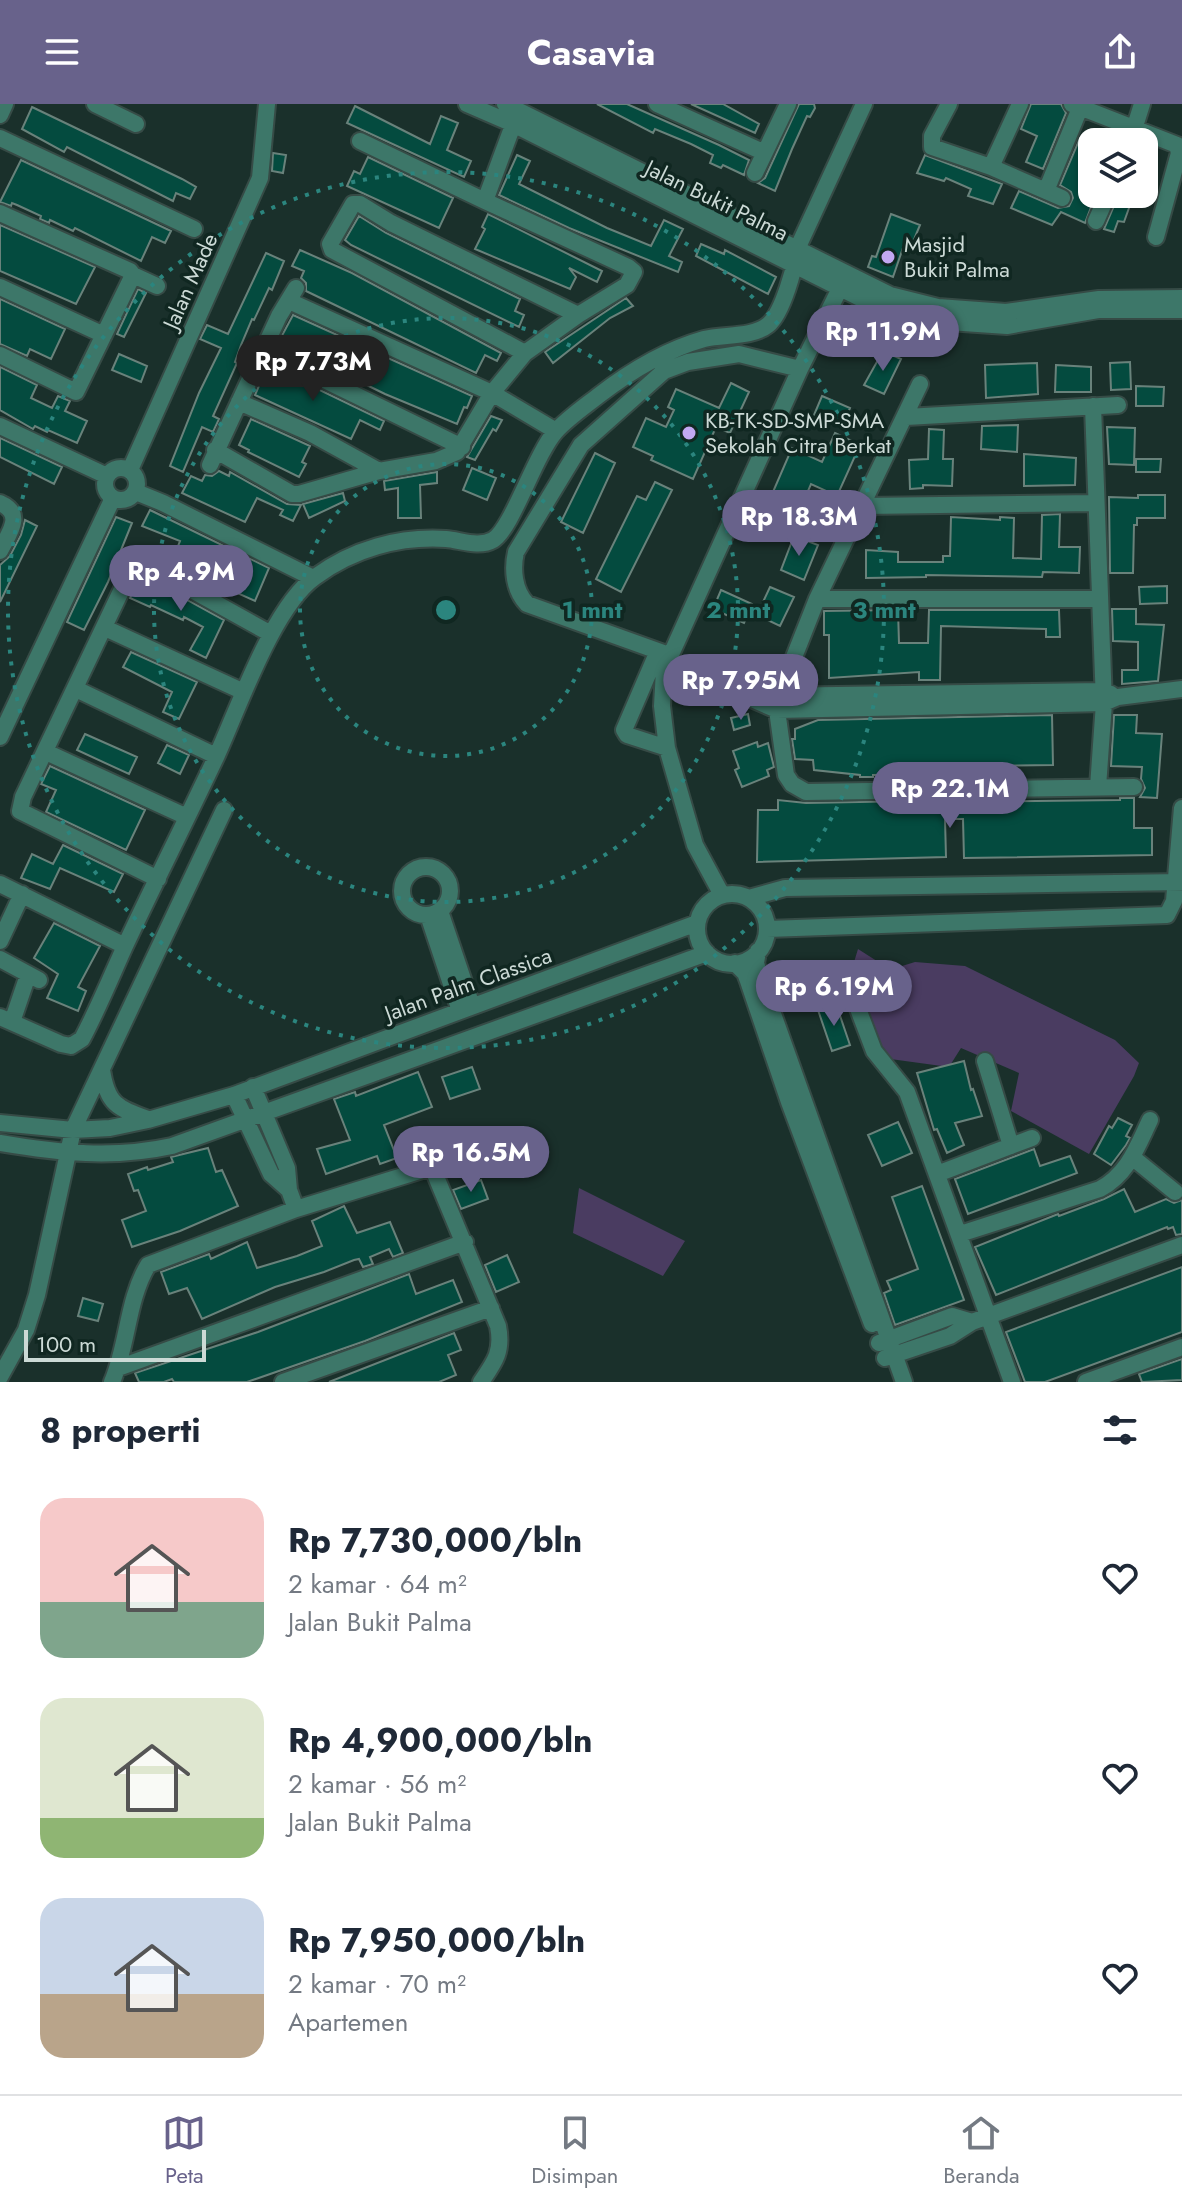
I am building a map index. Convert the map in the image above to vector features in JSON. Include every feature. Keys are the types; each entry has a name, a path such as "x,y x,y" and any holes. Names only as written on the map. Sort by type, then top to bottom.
{"street":[{"path":"0,115 5,104"},
{"path":"95,104 136,124"},
{"name":"Jalan Made","path":"130,470 260,178 267,104"},
{"name":"Jalan Bukit Palma","path":"0,959 34,978 6,1020 61,1044 71,1046 79,1043 271,634 313,578 348,557 393,542 444,539 480,544 491,541 505,528 532,471 556,431 633,370 675,349 705,339 757,331 768,326 779,310 803,259 514,110 467,104"},
{"path":"657,104 763,152"},
{"path":"755,173 788,104"},
{"path":"864,104 803,259 838,277 880,308 934,321 1006,319 1098,310 1182,310"},
{"path":"949,104 932,136 932,147 991,167 1062,198"},
{"path":"991,167 1020,104"},
{"path":"1135,128 1142,104"},
{"path":"1046,191 1076,106 1119,128"},
{"path":"485,201 514,110"},
{"path":"0,138 194,229"},
{"path":"360,141 634,272 627,285 525,353 492,393 457,452 436,461 379,471 307,494 292,494 212,458 292,294 492,393 556,431"},
{"path":"1156,237 1178,148 1158,142"},
{"path":"525,353 332,250 330,244 353,204 360,204 403,230 578,315"},
{"path":"1096,221 1102,208"},
{"path":"0,213 157,286"},
{"path":"0,355 76,392 133,275"},
{"path":"667,748 627,735 624,730 664,659 800,369 838,277"},
{"path":"0,287 104,335"},
{"path":"1006,319 1099,299 1182,298"},
{"path":"263,350 462,447"},
{"path":"800,369 739,354 688,362 664,371 581,445 516,552 513,565 520,598 527,604 664,659 754,700 1108,697 1182,689"},
{"path":"920,384 817,599 778,702 786,775 792,784 806,792 1134,787"},
{"path":"239,402 310,433 379,471"},
{"path":"906,417 1118,405"},
{"path":"1093,406 1100,599 1108,697 1098,787"},
{"path":"0,426 107,476"},
{"path":"113,498 106,488 107,476 117,468 130,470 137,479 136,492"},
{"path":"136,492 313,578"},
{"path":"113,498 126,499 136,492"},
{"path":"2,725 113,498"},
{"path":"863,506 1096,503"},
{"path":"0,551 14,523 14,515 4,505"},
{"path":"158,879 20,811 23,797 132,568 137,564 154,569 271,634"},
{"path":"817,599 1100,599"},
{"path":"105,628 244,692"},
{"path":"664,659 662,706 667,748 695,845 722,895"},
{"path":"76,689 216,756"},
{"path":"46,752 187,817"},
{"path":"767,929 1167,915 1178,902 1182,808"},
{"path":"0,1377 26,1330 37,1295 73,1130 224,810"},
{"path":"749,898 785,888 1179,882"},
{"path":"0,884 125,946"},
{"path":"0,941 22,894"},
{"path":"758,951 745,961 735,963 715,959 707,953 697,934 701,911 710,901 722,895 736,894 749,898 762,911 767,929 756,963 886,1349 893,1382"},
{"path":"434,913 466,1008"},
{"name":"Jalan Palm Classica","path":"0,1123 73,1130 110,1128 148,1120 234,1095 697,923"},
{"path":"0,1143 67,1154 124,1155 172,1146 707,953"},
{"path":"735,963 745,973 886,1349 904,1382"},
{"path":"846,977 874,1051 907,1092 1012,1382"},
{"path":"985,1061 1011,1146"},
{"path":"102,1070 104,1087 111,1101 124,1111 148,1120"},
{"path":"253,1087 287,1168 289,1190 296,1209"},
{"path":"234,1095 271,1174 289,1190"},
{"path":"960,1234 1100,1189 1114,1181 1132,1157 1150,1120"},
{"path":"937,1174 1032,1138"},
{"path":"115,1375 140,1278 148,1265 296,1209 460,1156"},
{"path":"1132,1157 1175,1192"},
{"path":"432,1167 491,1308 501,1343 498,1358 481,1382"},
{"path":"115,1375 465,1242"},
{"path":"886,1349 950,1336 972,1322 1182,1245"},
{"path":"283,1382 491,1308"},
{"path":"1091,1381 1182,1347"}],"shaded area":[{"path":"858,949 880,963 965,966 1115,1040 1139,1063 1089,1154 1011,1111 1019,1073 961,1048 949,1067 883,1058 851,972"},
{"path":"579,1188 685,1241 663,1276 573,1233"}],"building":[{"path":"597,104 627,104 719,145 749,160 744,175 723,165 721,168 710,163 713,155 691,144 655,129 653,133"},
{"path":"691,104 723,104 759,124 755,133"},
{"path":"799,104 814,104 815,108 810,117 807,116 775,191 758,183 765,178"},
{"path":"1031,104 1061,104 1066,113 1043,169 1026,162 1037,136 1021,129"},
{"path":"355,106 430,144 441,116 458,123 447,150 471,161 464,177 347,123"},
{"path":"32,107 196,187 190,199 176,193 173,201 67,147 64,152 22,129"},
{"path":"1078,143 1078,208 1091,208 1085,223 1061,212 1052,225 1011,208 1019,191 1058,208 1069,206 1073,198 1071,192 1060,185"},
{"path":"273,153 286,155 283,173 272,171"},
{"path":"517,155 530,161 519,184 607,228 651,246 664,220 683,229 669,256 682,262 678,272 569,228 499,195"},
{"path":"925,155 1002,184 993,204 968,196 971,189 946,178 944,181 917,173"},
{"path":"368,157 453,198 439,228 347,186 354,171 360,174"},
{"path":"21,160 171,231 165,243 152,237 141,261 75,228 73,231 50,220 49,223 17,205 0,202"},
{"path":"1113,208 1129,208 1124,222 1118,221 1114,232 1104,229"},
{"path":"488,214 602,271 597,282 569,268 576,277 570,289 475,249 485,229 482,227"},
{"path":"891,214 920,225 913,242 906,239 893,277 868,267 872,256 876,257"},
{"path":"359,216 386,233 520,299 515,311 524,315 519,327 351,245 345,240"},
{"path":"0,225 95,267 76,304 0,271"},
{"path":"701,244 724,254 725,250 776,277 768,294 696,256"},
{"path":"300,250 352,273 501,353 497,361 485,355 476,373 306,291 306,283 301,278 304,271 292,266"},
{"path":"266,253 284,261 272,290 269,288 241,345 237,363 213,416 219,419 213,432 202,427 183,472 170,466 221,348 200,339 207,325 228,334"},
{"path":"138,289 146,293 124,337 117,334"},
{"path":"626,298 633,306 610,318 553,363 545,352"},
{"path":"0,299 65,329 51,359 30,349 27,356 0,344"},
{"path":"293,315 472,396 467,408 464,407 457,424 336,370 335,373 326,369 327,366 278,343"},
{"path":"883,351 901,359 884,394 864,385"},
{"path":"119,354 147,366 141,382 112,370"},
{"path":"1130,362 1131,389 1111,390 1110,363"},
{"path":"1037,363 1038,394 986,398 985,365"},
{"path":"268,365 384,421 380,430 360,420 351,439 255,395"},
{"path":"1056,365 1091,367 1091,392 1055,392"},
{"path":"0,367 37,385 31,398 52,408 58,396 70,401 65,411 87,421 77,443 48,430 35,426 33,429 0,410"},
{"path":"731,383 749,392 730,433 716,427 693,479 651,460 653,456 633,447 646,418 666,427 674,410 668,407 676,389 719,408"},
{"path":"1136,386 1164,387 1163,406 1136,406"},
{"path":"822,396 850,408 842,427 814,415"},
{"path":"491,416 502,420 496,431 493,429 475,460 467,457"},
{"path":"251,419 310,446 299,477 239,445"},
{"path":"1018,425 1017,452 981,449 982,426"},
{"path":"1107,427 1135,428 1134,465 1109,464"},
{"path":"929,429 944,430 943,459 953,459 952,486 923,485 923,488 910,489 909,460 928,459"},
{"path":"835,433 860,445 837,496 811,484 795,521 766,508 792,448 822,462"},
{"path":"0,438 62,467 54,484 0,457"},
{"path":"595,453 615,463 583,533 561,522"},
{"path":"1024,454 1076,458 1075,485 1024,486"},
{"path":"1136,459 1161,459 1160,472 1136,472"},
{"path":"472,468 496,478 487,500 463,490"},
{"path":"219,471 229,476 230,472 287,504 301,505 293,521 280,515 283,510 257,498 245,522 182,493 191,476 202,481 205,475 212,476"},
{"path":"437,472 437,483 420,485 421,518 398,518 398,488 385,490 384,481"},
{"path":"655,482 672,490 621,592 596,579 637,496 646,500"},
{"path":"343,493 345,501 309,518 303,504"},
{"path":"1138,495 1165,495 1165,518 1137,518 1137,525 1134,525 1133,573 1110,573 1109,497 1138,498"},
{"path":"150,510 269,568 255,601 177,566 178,562 173,559 180,541 142,526"},
{"path":"1060,514 1059,547 1080,547 1079,573 1043,572 1042,577 926,575 866,578 866,550 898,552 898,562 943,562 943,556 950,556 951,517 1014,518 1013,558 1041,559 1042,515"},
{"path":"116,517 132,523 84,630 67,622"},
{"path":"25,520 37,526 0,602 0,565 10,556"},
{"path":"794,536 818,545 804,580 781,570"},
{"path":"139,578 159,590 162,586 224,620 206,658 190,650 203,627 130,598"},
{"path":"1167,586 1167,603 1140,604 1139,587"},
{"path":"770,587 794,597 780,626 757,615"},
{"path":"721,590 752,604 744,623 713,609"},
{"path":"1112,609 1136,609 1136,624 1164,625 1158,681 1122,684 1122,670 1138,670 1138,642 1113,641"},
{"path":"898,610 899,643 928,643 929,610 1059,610 1060,637 1046,637 1046,629 941,626 940,680 919,680 919,672 829,678 829,635 824,635 824,611"},
{"path":"131,652 197,682 179,719 163,712 172,692 123,667"},
{"path":"748,714 750,725 734,730 731,718"},
{"path":"1052,715 1053,765 962,766 962,770 949,770 949,774 860,777 814,770 813,760 795,759 792,739 795,739 795,729 818,720"},
{"path":"1114,715 1137,715 1136,733 1162,734 1157,798 1140,797 1145,788 1141,779 1142,767 1111,766"},
{"path":"85,734 137,757 129,774 77,750"},
{"path":"757,742 758,747 768,743 774,767 767,770 769,776 742,787 735,770 739,768 733,751"},
{"path":"167,745 189,755 180,774 158,763"},
{"path":"50,766 145,810 126,850 46,812 56,790 41,784"},
{"path":"1134,798 1134,828 1152,828 1152,855 964,858 963,819 945,819 946,857 757,862 758,810 778,810 778,800 806,803 913,801 913,806 940,806 940,802"},
{"path":"63,845 123,874 114,892 60,868 50,889 21,878 32,854 53,864"},
{"path":"54,923 100,946 78,987 86,991 78,1011 47,998 58,974 34,958"},
{"path":"836,1004 850,1045 832,1051 818,1010"},
{"path":"964,1061 982,1116 955,1123 964,1145 947,1153 937,1129 934,1130 917,1073"},
{"path":"472,1067 480,1089 450,1099 442,1077"},
{"path":"418,1072 432,1107 384,1125 397,1158 380,1164 377,1156 326,1174 317,1149 350,1140 334,1099 355,1092 356,1096"},
{"path":"1118,1118 1132,1125 1126,1136 1130,1138 1111,1165 1094,1154 1109,1126 1112,1128"},
{"path":"898,1122 912,1153 882,1166 868,1135"},
{"path":"208,1148 216,1172 222,1170 238,1206 132,1247 122,1220 146,1211 128,1174 173,1162 171,1157"},
{"path":"1034,1149 1040,1166 1070,1156 1077,1173 968,1214 955,1179"},
{"path":"481,1180 488,1199 461,1209 453,1190"},
{"path":"922,1186 964,1300 895,1325 884,1293 891,1290 887,1281 918,1269 892,1197"},
{"path":"1124,1189 1135,1212 1166,1199 1174,1203 1182,1200 1182,1234 1176,1235 1173,1227 1167,1227 996,1295 975,1247"},
{"path":"344,1206 357,1233 390,1222 403,1253 393,1257 389,1249 370,1257 373,1264 363,1267 359,1259 354,1260 275,1287 202,1319 187,1288 169,1294 161,1272 209,1254 211,1259 247,1242 257,1268 322,1246 312,1221"},
{"path":"507,1255 519,1282 496,1292 485,1265"},
{"path":"1182,1267 1182,1332 1045,1382 1025,1382 1006,1332"},
{"path":"409,1274 416,1294 453,1280 462,1302 365,1341 247,1382 174,1382 172,1379 139,1382 135,1373 258,1332"},
{"path":"83,1298 103,1304 98,1321 78,1316"},
{"path":"454,1333 461,1350 448,1355 456,1375 439,1382 329,1382"},
{"path":"1182,1359 1182,1380 1142,1382 1139,1374"}],"place":[{"name":"Masjid Bukit Palma","path":"888,257"},
{"name":"KB-TK-SD-SMP-SMA Sekolah Citra Berkat","path":"689,433"}]}
